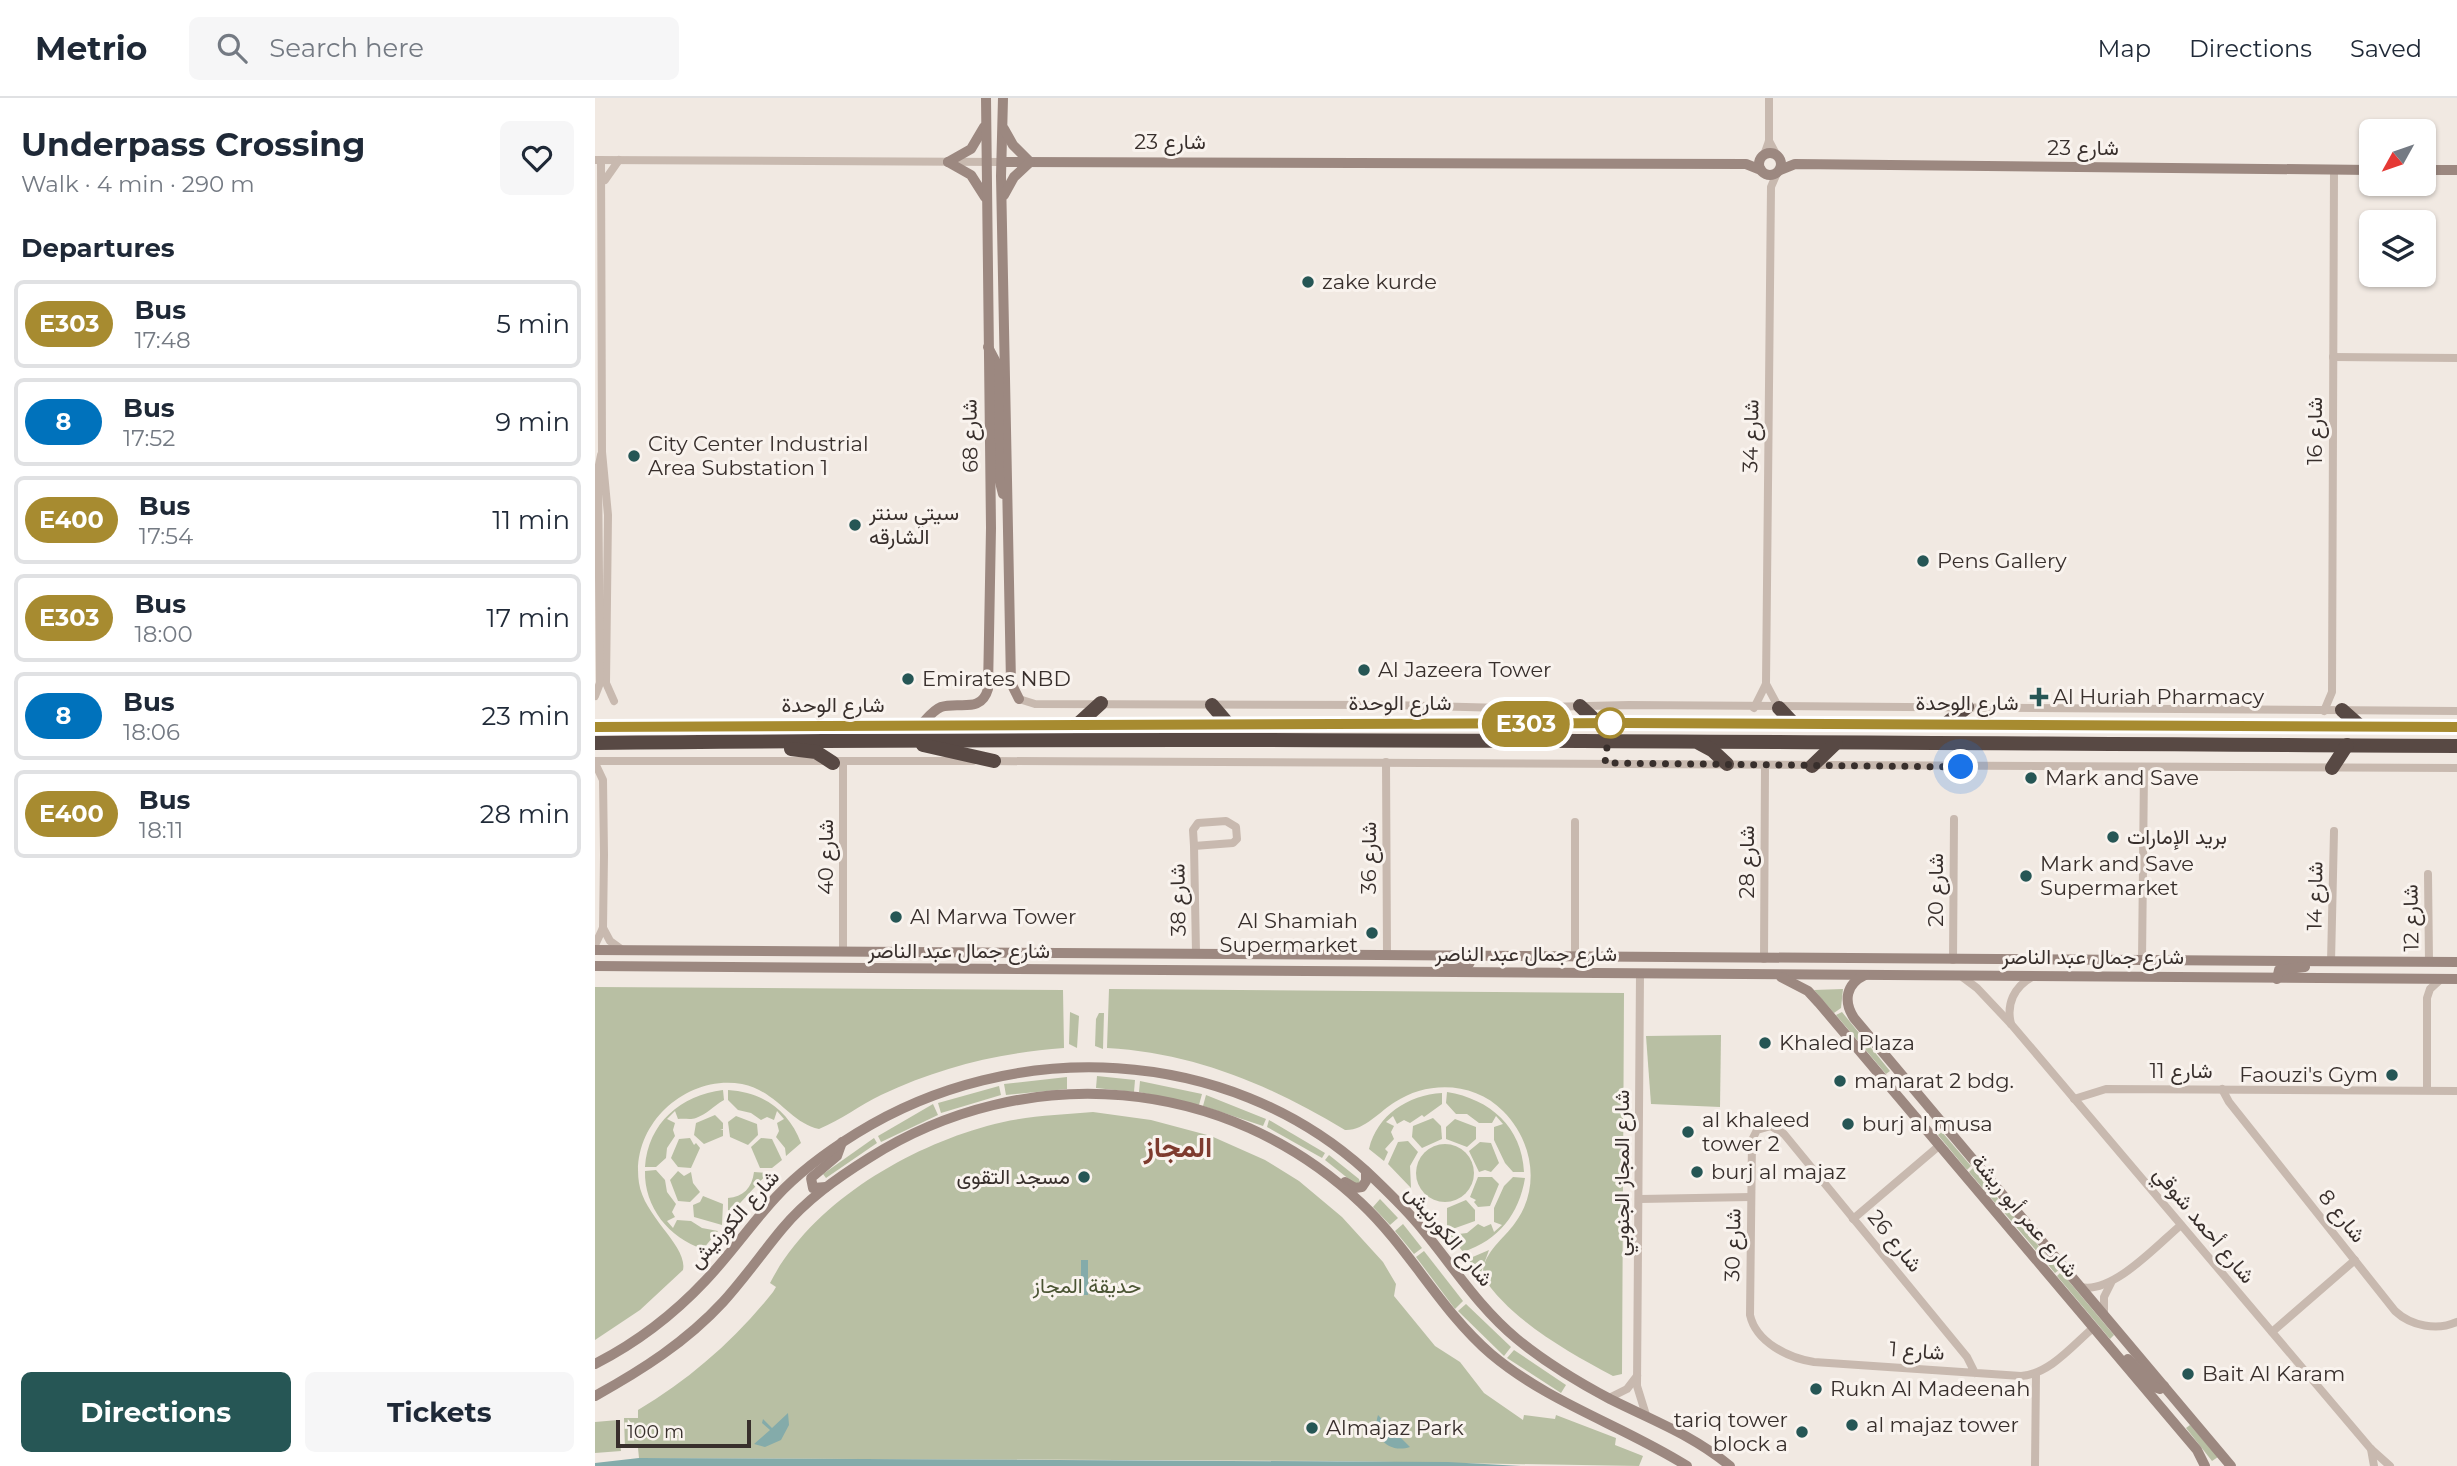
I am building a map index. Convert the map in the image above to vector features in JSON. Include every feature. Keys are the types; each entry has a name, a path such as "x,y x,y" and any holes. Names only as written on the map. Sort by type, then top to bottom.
{"highway":[{"path":"1077,725 1101,703"},
{"path":"1212,705 1229,725"},
{"path":"1580,706 1598,723"},
{"path":"1946,724 1967,706"},
{"path":"1779,708 1794,724"},
{"path":"2342,710 2361,727"},
{"name":"شارع الوحدة","path":"595,727 1598,723 2457,727"},
{"name":"شارع الوحدة","path":"595,743 906,739 1024,742 2457,746"},
{"path":"906,739 994,761"},
{"path":"766,741 794,750 815,752 838,763"},
{"path":"1695,742 1712,750 1727,764"},
{"path":"1812,765 1836,743"},
{"path":"2332,768 2347,746"}],"street":[{"name":"شارع 68","path":"920,726 937,708 970,706 984,698 988,689 986,98"},
{"name":"شارع 68","path":"1003,98 1006,499 1011,682 1019,699"},
{"path":"1769,98 1771,164"},
{"path":"948,162 971,149 985,124"},
{"path":"1002,201 1014,177 1030,162 1013,145 1003,125"},
{"path":"601,160 602,452 608,515 607,683 614,701"},
{"name":"شارع 23","path":"601,160 1795,164 2359,170"},
{"path":"603,180 619,160"},
{"path":"948,162 971,175 986,200"},
{"name":"شارع 34","path":"1754,708 1766,684 1771,164"},
{"path":"595,169 603,180"},
{"name":"شارع 16","path":"2324,711 2332,692 2335,169"},
{"path":"2436,170 2457,170"},
{"path":"988,347 998,366 999,478 1006,499"},
{"path":"2333,357 2457,358"},
{"path":"595,696 600,683 598,467 602,452"},
{"path":"989,610 994,629 999,632 1006,628 1010,614"},
{"name":"شارع 34","path":"1766,684 1779,708"},
{"name":"شارع 16","path":"2332,692 2342,710"},
{"path":"1019,699 1035,704 1754,708 1967,706 2457,711"},
{"path":"603,780 615,761"},
{"path":"595,947 603,928 603,780 595,762 1386,762 2144,769 2457,768"},
{"name":"شارع 36","path":"1386,762 1387,954"},
{"name":"شارع 40","path":"838,763 843,951"},
{"name":"شارع 28","path":"1764,959 1765,765"},
{"path":"2142,961 2144,769"},
{"name":"شارع 20","path":"1952,960 1954,819"},
{"name":"شارع 38","path":"1194,846 1233,844 1237,839 1236,827 1226,821 1198,822 1193,830 1196,953"},
{"path":"1535,973 1537,965 1570,963 1575,957 1575,822"},
{"name":"شارع 14","path":"2331,962 2334,831"},
{"name":"شارع 12","path":"2428,874 2429,962"},
{"path":"603,928 610,941 622,949"},
{"name":"شارع جمال عبد الناصر","path":"595,947 742,951 2457,962"},
{"path":"598,966 606,961 640,959 642,952 639,950"},
{"path":"693,968 691,962 694,958 733,956 742,951"},
{"path":"1430,972 1437,966 1469,964 1473,956"},
{"path":"2163,975 2175,971 2212,971 2214,964 2210,961"},
{"path":"2277,979 2280,970 2305,967 2312,961"},
{"name":"شارع جمال عبد الناصر","path":"598,966 2457,979"},
{"name":"شارع المجاز الجنوبي","path":"1640,974 1638,1393 1646,1415"},
{"name":"شارع عمر أبو ريشة","path":"1775,975 1808,990 2197,1450 2204,1466"},
{"name":"شارع عمر أبو ريشة","path":"1865,975 1849,989 1847,1001 1850,1013 2231,1466"},
{"name":"شارع أحمد شوقي","path":"1961,976 1977,988 2011,1024 2371,1449 2390,1466"},
{"path":"2011,1024 2012,997 2019,986 2034,976"},
{"name":"شارع 12","path":"2410,979 2419,985 2427,998"},
{"path":"2427,1090 2427,998 2430,989 2441,979"},
{"name":"شارع الكورنيش","path":"595,1364 638,1339 673,1312 720,1265 787,1185 842,1142 906,1106 970,1081 1044,1068 1118,1068 1191,1080 1255,1101 1314,1132 1366,1172 1418,1224 1467,1289 1502,1326 1551,1364 1609,1398 1686,1434 1730,1466"},
{"path":"1890,1086 1901,1083 1926,1113 1939,1118"},
{"name":"شارع 11","path":"2074,1098 2106,1089 2457,1091"},
{"name":"شارع 8","path":"2222,1089 2229,1102 2404,1319 2426,1326 2443,1326 2457,1322"},
{"name":"شارع الكورنيش","path":"595,1396 652,1363 698,1326 741,1282 782,1228 826,1187 890,1145 946,1118 993,1103 1055,1093 1118,1095 1184,1106 1244,1126 1317,1166 1388,1231 1450,1312 1492,1354 1541,1390 1687,1466"},
{"name":"شارع 30","path":"1750,1307 1751,1197 1755,1134 1762,1128 1771,1126 1784,1134"},
{"name":"شارع 26","path":"1784,1134 1968,1357 1975,1373"},
{"path":"826,1187 813,1188 811,1178 837,1156 842,1142"},
{"path":"1853,1219 1940,1145"},
{"path":"1317,1166 1328,1168 1355,1188 1365,1185 1366,1172"},
{"path":"1640,1199 1751,1197"},
{"path":"2081,1287 2097,1288 2111,1283 2181,1225"},
{"path":"2272,1332 2355,1260"},
{"path":"2104,1313 2104,1297 2111,1283"},
{"name":"شارع 1","path":"1750,1307 1757,1332 1800,1360 2021,1376 2036,1374"},
{"path":"2035,1466 2036,1374 2093,1328"},
{"path":"2116,1354 2129,1359 2156,1389 2164,1386"},
{"path":"1609,1398 1627,1389 1638,1373"},
{"path":"2371,1449 2374,1466"}],"green space":[{"path":"595,987 1063,990 1064,1048 993,1058 948,1069 881,1095 819,1129 800,1120 765,1093 742,1084 721,1083 701,1087 682,1096 666,1108 643,1142 639,1183 649,1208 679,1251 683,1270 640,1310 595,1340"},
{"path":"1109,989 1624,993 1622,1374 1613,1376 1542,1334 1509,1308 1483,1277 1485,1261 1489,1254 1523,1209 1531,1180 1527,1150 1521,1136 1513,1123 1492,1101 1479,1094 1451,1087 1422,1090 1395,1102 1365,1124 1345,1130 1289,1099 1231,1074 1171,1057 1107,1048"},
{"path":"1843,989 1841,1008 1834,1013 1814,990"},
{"path":"1070,1012 1079,1016 1077,1048 1069,1044"},
{"path":"1842,1012 1890,1071 1886,1074 1836,1015"},
{"path":"1099,1013 1104,1013 1103,1049 1095,1046 1096,1019"},
{"path":"1721,1035 1720,1107 1651,1104 1646,1036"},
{"path":"1097,1076 1135,1080 1134,1092 1096,1088"},
{"path":"1067,1077 1067,1089 1006,1095 1004,1084"},
{"path":"1140,1081 1202,1094 1199,1105 1139,1092"},
{"path":"999,1086 1001,1095 941,1113 938,1103"},
{"path":"723,1090 724,1100 700,1116 678,1119 675,1111 667,1119 675,1123 675,1136 667,1148 666,1158 656,1167 645,1167 647,1151 653,1137 669,1114 694,1098"},
{"path":"728,1090 752,1095 773,1105 789,1122 801,1143 786,1156 785,1148 776,1137 779,1131 777,1123 784,1119 777,1111 774,1120 767,1117 761,1120 751,1113 738,1110 728,1100"},
{"path":"1447,1092 1477,1101 1501,1118 1517,1142 1524,1172 1513,1172 1505,1163 1494,1140 1494,1127 1503,1124 1496,1116 1492,1123 1479,1123 1467,1114 1456,1114 1446,1103"},
{"path":"1442,1093 1442,1104 1424,1117 1422,1115 1410,1123 1404,1120 1397,1124 1393,1116 1386,1122 1394,1126 1391,1132 1394,1139 1385,1149 1388,1152 1384,1161 1369,1149 1379,1126 1396,1109 1417,1098"},
{"path":"1206,1095 1266,1119 1263,1126 1203,1106"},
{"path":"933,1104 938,1115 881,1142 878,1136"},
{"name":"حديقة المجاز","path":"1093,1112 1151,1120 1211,1136 1265,1160 1299,1181 1342,1217 1383,1262 1396,1284 1394,1296 1435,1346 1460,1362 1484,1393 1523,1420 1524,1415 1555,1419 1556,1415 1616,1438 1615,1445 1643,1456 1639,1466 1337,1461 639,1458 638,1448 625,1448 624,1418 638,1418 638,1410 694,1372 727,1342 773,1292 776,1287 770,1283 787,1255 809,1229 834,1205 862,1184 924,1149 987,1126 1026,1118"},
{"path":"715,1115 723,1123 723,1129 720,1130 723,1130 723,1136 704,1144 694,1135 696,1123"},
{"path":"736,1116 757,1124 758,1135 748,1145 730,1137 728,1122"},
{"path":"1433,1118 1441,1126 1442,1139 1422,1148 1412,1137 1413,1126"},
{"path":"1455,1119 1476,1127 1476,1139 1467,1147 1446,1139 1446,1127"},
{"path":"1269,1120 1325,1153 1322,1158 1267,1127"},
{"path":"1942,1132 1971,1166 1967,1170 1938,1135"},
{"path":"690,1138 694,1145 696,1143 700,1148 691,1168 678,1167 671,1158 679,1139"},
{"path":"761,1138 772,1139 782,1160 772,1168 760,1168 751,1147"},
{"path":"874,1138 877,1143 826,1178 823,1174"},
{"path":"1408,1141 1418,1152 1410,1166 1411,1188 1388,1164 1398,1142"},
{"path":"1480,1142 1491,1143 1499,1163 1491,1172 1479,1172 1469,1151"},
{"path":"1445,1144 1456,1146 1469,1157 1474,1173 1472,1184 1461,1197 1445,1202 1434,1200 1421,1189 1416,1173 1418,1162 1429,1149"},
{"path":"1329,1155 1359,1179 1360,1183 1355,1184 1325,1160"},
{"path":"1973,1168 2000,1201 1996,1204 1969,1172"},
{"path":"656,1170 665,1180 667,1192 676,1204 672,1212 675,1217 667,1221 673,1228 677,1220 691,1221 702,1228 718,1231 703,1249 669,1229 654,1209 645,1171"},
{"path":"678,1171 684,1176 691,1172 693,1183 700,1192 690,1202 678,1201 670,1180"},
{"path":"754,1172 768,1173 728,1216 728,1198 746,1191"},
{"path":"1478,1177 1492,1177 1499,1184 1490,1206 1478,1207 1474,1202 1476,1200 1470,1197"},
{"path":"1513,1177 1525,1178 1512,1214 1497,1233 1463,1252 1450,1235 1467,1233 1478,1224 1484,1227 1491,1224 1494,1232 1502,1225 1494,1222 1494,1208 1504,1186"},
{"path":"703,1196 723,1204 722,1225 694,1217 693,1205 700,1202"},
{"path":"1380,1199 1398,1218 1390,1225 1373,1207"},
{"path":"1466,1200 1475,1210 1475,1221 1447,1231 1447,1208"},
{"path":"2005,1206 2059,1270 2055,1273 2001,1209"},
{"path":"1403,1224 1422,1248 1414,1254 1395,1231"},
{"path":"1489,1250 1480,1275 1468,1259"},
{"path":"1424,1251 1463,1301 1455,1309 1416,1257"},
{"path":"2061,1272 2114,1335 2110,1339 2057,1276"},
{"path":"1466,1304 1511,1347 1504,1356 1458,1311"},
{"path":"1514,1350 1566,1385 1561,1393 1507,1358"},
{"path":"618,1420 621,1451 595,1453 595,1422"},
{"path":"2190,1425 2218,1457 2212,1461 2186,1428"}],"water":[{"path":"1081,1260 1088,1260 1088,1295 1081,1295"},
{"path":"788,1413 789,1425 781,1440 765,1447 754,1444 770,1430 762,1423 763,1419 772,1428"},
{"path":"1378,1415 1393,1431 1402,1422 1403,1426 1395,1432 1410,1447 1395,1448 1383,1442 1377,1430"},
{"path":"639,1458 1448,1462 1521,1466 595,1466 595,1463"}],"bus line":[{"name":"E303","path":"595,727 1622,723 2457,727"}],"place":[{"name":"zake kurde","path":"1308,282"},
{"name":"City Center Industrial Area Substation 1","path":"634,456"},
{"name":"سيتي سنتر الشارقه","path":"855,525"},
{"name":"Pens Gallery","path":"1923,561"},
{"name":"Al Jazeera Tower","path":"1364,670"},
{"name":"Emirates NBD","path":"908,679"},
{"name":"Al Huriah Pharmacy","path":"2039,697"},
{"name":"Mark and Save","path":"2031,778"},
{"name":"بريد الإمارات","path":"2113,837"},
{"name":"Mark and Save Supermarket","path":"2026,876"},
{"name":"Al Marwa Tower","path":"896,917"},
{"name":"Al Shamiah Supermarket","path":"1372,933"},
{"name":"Khaled Plaza","path":"1765,1043"},
{"name":"Faouzi's Gym","path":"2392,1075"},
{"name":"manarat 2 bdg.","path":"1840,1081"},
{"name":"burj al musa","path":"1848,1124"},
{"name":"al khaleed tower 2","path":"1688,1132"},
{"name":"burj al majaz","path":"1697,1172"},
{"name":"مسجد التقوى","path":"1084,1177"},
{"name":"Bait Al Karam","path":"2188,1374"},
{"name":"Rukn Al Madeenah","path":"1816,1389"},
{"name":"al majaz tower","path":"1852,1425"},
{"name":"Almajaz Park","path":"1312,1428"},
{"name":"tariq tower block a","path":"1802,1432"}],"district":[{"name":"المجاز","path":"1178,1147"}],"route":[{"path":"1610,723 1605,763 1961,767"}]}
